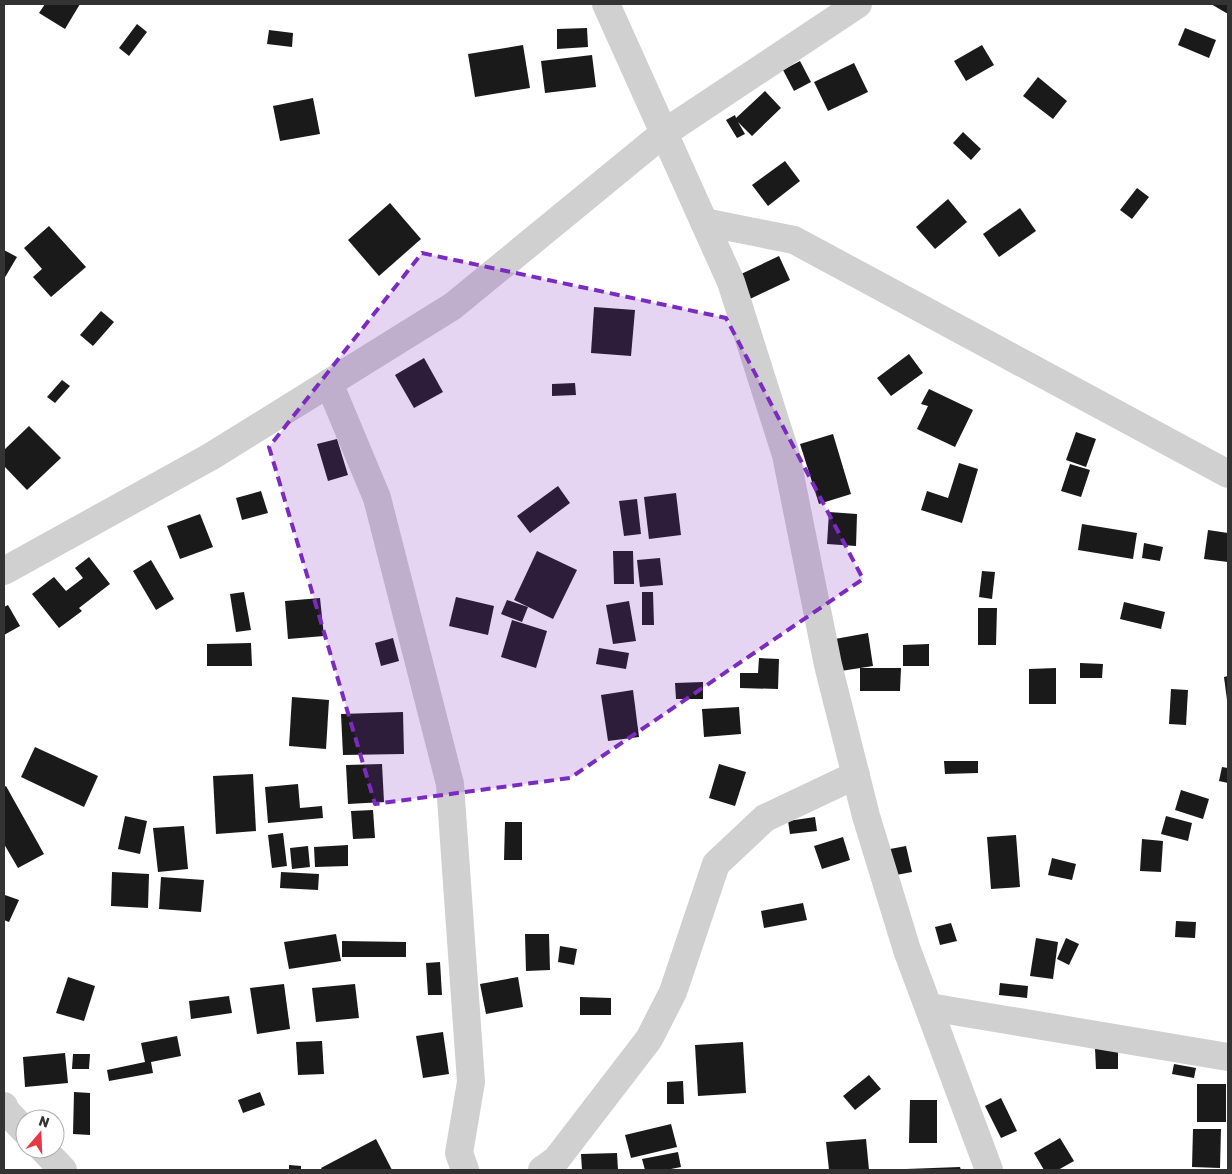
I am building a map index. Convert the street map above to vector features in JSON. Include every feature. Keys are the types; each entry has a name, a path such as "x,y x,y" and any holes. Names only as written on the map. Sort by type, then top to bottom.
{"street":[{"path":"606,4 731,282 786,456 828,665 866,816 907,950 989,1170"},
{"path":"4,571 210,457 453,306 664,133 858,4"},
{"path":"704,222 794,240 1228,474"},
{"path":"329,383 377,498 450,784 471,1082 459,1153 465,1170"},
{"path":"542,1170 556,1160 649,1039 673,992 716,864 765,818 856,775"},
{"path":"928,1007 1228,1058"},
{"path":"4,1106 5,1110 15,1120"},
{"path":"53,1159 64,1170"}],"highlighted area":[{"path":"422,253 726,318 863,579 570,778 375,804 269,447"}],"building":[{"path":"45,4 80,4 65,29 39,13"},
{"path":"1211,4 1228,4 1228,14"},
{"path":"137,24 147,32 129,56 119,48"},
{"path":"587,28 588,47 557,49 557,29"},
{"path":"1185,28 1216,40 1209,58 1178,45"},
{"path":"269,30 293,33 292,47 267,44"},
{"path":"523,45 530,88 475,97 468,54"},
{"path":"982,45 994,65 966,81 954,61"},
{"path":"592,55 596,87 545,93 541,61"},
{"path":"800,61 811,82 794,91 783,70"},
{"path":"854,63 868,92 828,111 814,82"},
{"path":"1038,77 1067,101 1053,119 1023,96"},
{"path":"765,91 781,108 752,136 738,122 745,134 737,138 726,120 735,115 736,118"},
{"path":"313,98 320,134 280,141 273,106"},
{"path":"963,132 981,149 971,160 953,143"},
{"path":"785,161 800,181 768,206 752,185"},
{"path":"1137,188 1149,197 1132,219 1120,210"},
{"path":"948,199 967,222 935,249 916,227"},
{"path":"390,203 421,239 379,276 348,240"},
{"path":"1020,208 1036,231 999,257 983,234"},
{"path":"49,226 86,267 51,297 33,277 42,269 24,248"},
{"path":"4,250 17,257 4,279"},
{"path":"779,256 790,280 750,299 739,275"},
{"path":"594,307 635,310 631,356 591,353"},
{"path":"101,311 114,322 93,346 80,335"},
{"path":"909,354 923,373 891,396 877,378"},
{"path":"424,358 443,392 414,408 395,375"},
{"path":"62,380 70,386 55,403 47,397"},
{"path":"575,383 576,395 552,396 552,384"},
{"path":"929,389 973,410 955,447 917,429 928,406 921,404"},
{"path":"29,426 61,458 27,490 4,466 4,450"},
{"path":"1076,432 1096,439 1086,467 1066,460"},
{"path":"833,434 851,494 819,504 800,444"},
{"path":"337,439 348,475 328,481 317,444"},
{"path":"959,463 978,469 962,523 921,510 927,491 948,498"},
{"path":"1070,464 1090,470 1081,497 1061,491"},
{"path":"558,486 570,503 530,533 517,516"},
{"path":"261,491 268,513 242,520 236,498"},
{"path":"676,493 681,535 649,539 644,497"},
{"path":"637,499 641,534 624,536 619,501"},
{"path":"829,512 857,514 856,546 827,544"},
{"path":"200,514 213,547 180,559 167,526"},
{"path":"1082,524 1137,533 1133,559 1078,550"},
{"path":"1208,530 1228,533 1228,562 1204,559"},
{"path":"1144,543 1163,547 1160,561 1142,558"},
{"path":"537,551 577,570 553,619 514,600"},
{"path":"613,551 633,551 634,584 614,584"},
{"path":"89,557 110,584 79,608 82,611 59,628 32,594 54,577 66,591 83,578 75,568"},
{"path":"660,558 663,585 640,587 637,560"},
{"path":"151,560 174,599 156,610 133,571"},
{"path":"982,571 995,572 992,599 979,597"},
{"path":"244,592 251,630 236,632 230,594"},
{"path":"642,592 653,592 654,625 642,625"},
{"path":"456,597 494,606 488,635 449,626"},
{"path":"320,598 324,636 288,639 285,601"},
{"path":"507,600 528,607 522,622 501,614"},
{"path":"629,601 636,641 613,644 606,605"},
{"path":"1124,602 1165,612 1161,629 1120,619"},
{"path":"8,605 20,626 4,635 4,607"},
{"path":"978,608 997,608 996,645 978,645"},
{"path":"512,620 547,631 536,668 501,657"},
{"path":"868,633 873,666 841,671 835,639"},
{"path":"393,638 399,661 381,666 375,643"},
{"path":"251,643 252,666 207,666 207,644"},
{"path":"929,644 929,666 903,666 903,645"},
{"path":"599,648 629,653 626,669 596,664"},
{"path":"759,658 779,659 778,689 740,688 740,673 758,673"},
{"path":"1080,663 1103,664 1102,678 1080,678"},
{"path":"860,668 901,668 900,691 860,691"},
{"path":"1056,668 1056,704 1029,704 1029,669"},
{"path":"1228,676 1228,700 1227,700 1224,677"},
{"path":"703,682 703,699 676,699 675,683"},
{"path":"1171,689 1188,690 1186,725 1169,724"},
{"path":"633,690 639,737 608,741 601,695"},
{"path":"292,697 329,700 326,749 289,746"},
{"path":"739,707 741,734 704,737 702,709"},
{"path":"403,712 404,754 343,755 341,714"},
{"path":"35,747 98,776 84,807 21,777"},
{"path":"944,761 978,761 978,773 945,774"},
{"path":"382,764 384,802 348,804 346,765"},
{"path":"719,764 746,772 735,806 709,798"},
{"path":"1222,767 1228,768 1228,783 1219,781"},
{"path":"253,774 256,831 216,834 213,776"},
{"path":"298,784 300,808 322,806 323,818 268,823 265,787"},
{"path":"6,786 44,854 18,868 4,844 4,787"},
{"path":"1181,790 1209,799 1203,819 1175,810"},
{"path":"373,810 375,838 353,839 351,811"},
{"path":"125,816 147,821 140,854 118,849"},
{"path":"1166,816 1192,823 1188,841 1161,834"},
{"path":"815,817 817,831 790,834 788,821"},
{"path":"505,822 522,822 522,860 504,860"},
{"path":"184,826 188,869 158,872 153,828"},
{"path":"283,833 287,866 272,868 268,835"},
{"path":"1016,835 1020,887 991,889 987,837"},
{"path":"843,837 850,860 822,869 814,846"},
{"path":"1142,839 1163,841 1161,872 1140,871"},
{"path":"348,845 348,866 315,867 314,847"},
{"path":"308,846 310,867 292,869 290,848"},
{"path":"906,846 912,872 896,875 890,849"},
{"path":"1052,858 1076,864 1072,880 1048,875"},
{"path":"112,872 149,874 148,908 111,906"},
{"path":"281,872 319,874 318,890 280,888"},
{"path":"161,877 204,880 201,912 159,909"},
{"path":"5,895 19,900 9,922 4,920"},
{"path":"803,903 807,920 764,928 761,911"},
{"path":"1176,921 1196,922 1195,938 1175,937"},
{"path":"951,923 957,941 940,945 935,927"},
{"path":"336,934 341,961 289,969 284,942"},
{"path":"525,934 549,934 550,970 526,971"},
{"path":"1036,938 1058,942 1053,979 1030,976"},
{"path":"1066,938 1079,944 1069,965 1057,959"},
{"path":"342,941 406,942 406,957 342,957"},
{"path":"560,946 577,949 574,965 558,962"},
{"path":"440,962 442,995 428,995 426,963"},
{"path":"68,977 95,986 84,1021 56,1013"},
{"path":"518,977 523,1007 486,1014 480,984"},
{"path":"1000,983 1028,986 1027,998 999,995"},
{"path":"284,984 290,1029 257,1034 250,988"},
{"path":"355,984 359,1018 316,1022 312,988"},
{"path":"229,996 232,1013 191,1019 189,1001"},
{"path":"580,997 611,998 611,1015 580,1015"},
{"path":"443,1032 449,1074 423,1078 416,1036"},
{"path":"177,1036 181,1056 151,1062 153,1073 109,1081 107,1070 145,1062 141,1043"},
{"path":"322,1041 324,1074 298,1075 296,1042"},
{"path":"743,1042 746,1093 698,1096 695,1045"},
{"path":"1095,1048 1118,1048 1118,1069 1096,1069"},
{"path":"65,1053 68,1083 25,1087 23,1057"},
{"path":"73,1054 90,1054 89,1069 72,1069"},
{"path":"1174,1064 1196,1068 1194,1078 1172,1074"},
{"path":"869,1075 881,1089 855,1110 843,1096"},
{"path":"683,1081 684,1104 667,1104 667,1082"},
{"path":"1197,1084 1226,1084 1226,1122 1197,1122"},
{"path":"74,1092 90,1093 90,1135 73,1134"},
{"path":"260,1092 265,1105 243,1113 238,1100"},
{"path":"1001,1098 1017,1131 1001,1138 985,1106"},
{"path":"910,1100 937,1100 937,1143 909,1143"},
{"path":"671,1124 677,1147 631,1158 625,1135"},
{"path":"1193,1129 1221,1129 1220,1168 1192,1167"},
{"path":"1060,1138 1074,1161 1058,1170 1044,1170 1034,1153"},
{"path":"376,1139 392,1170 322,1170 321,1168"},
{"path":"866,1139 869,1170 829,1170 826,1142"},
{"path":"678,1152 681,1167 666,1170 645,1170 642,1159"},
{"path":"617,1153 618,1170 582,1170 581,1154"},
{"path":"289,1165 301,1166 301,1170 289,1170"},
{"path":"960,1167 961,1170 906,1170 906,1169"}]}
